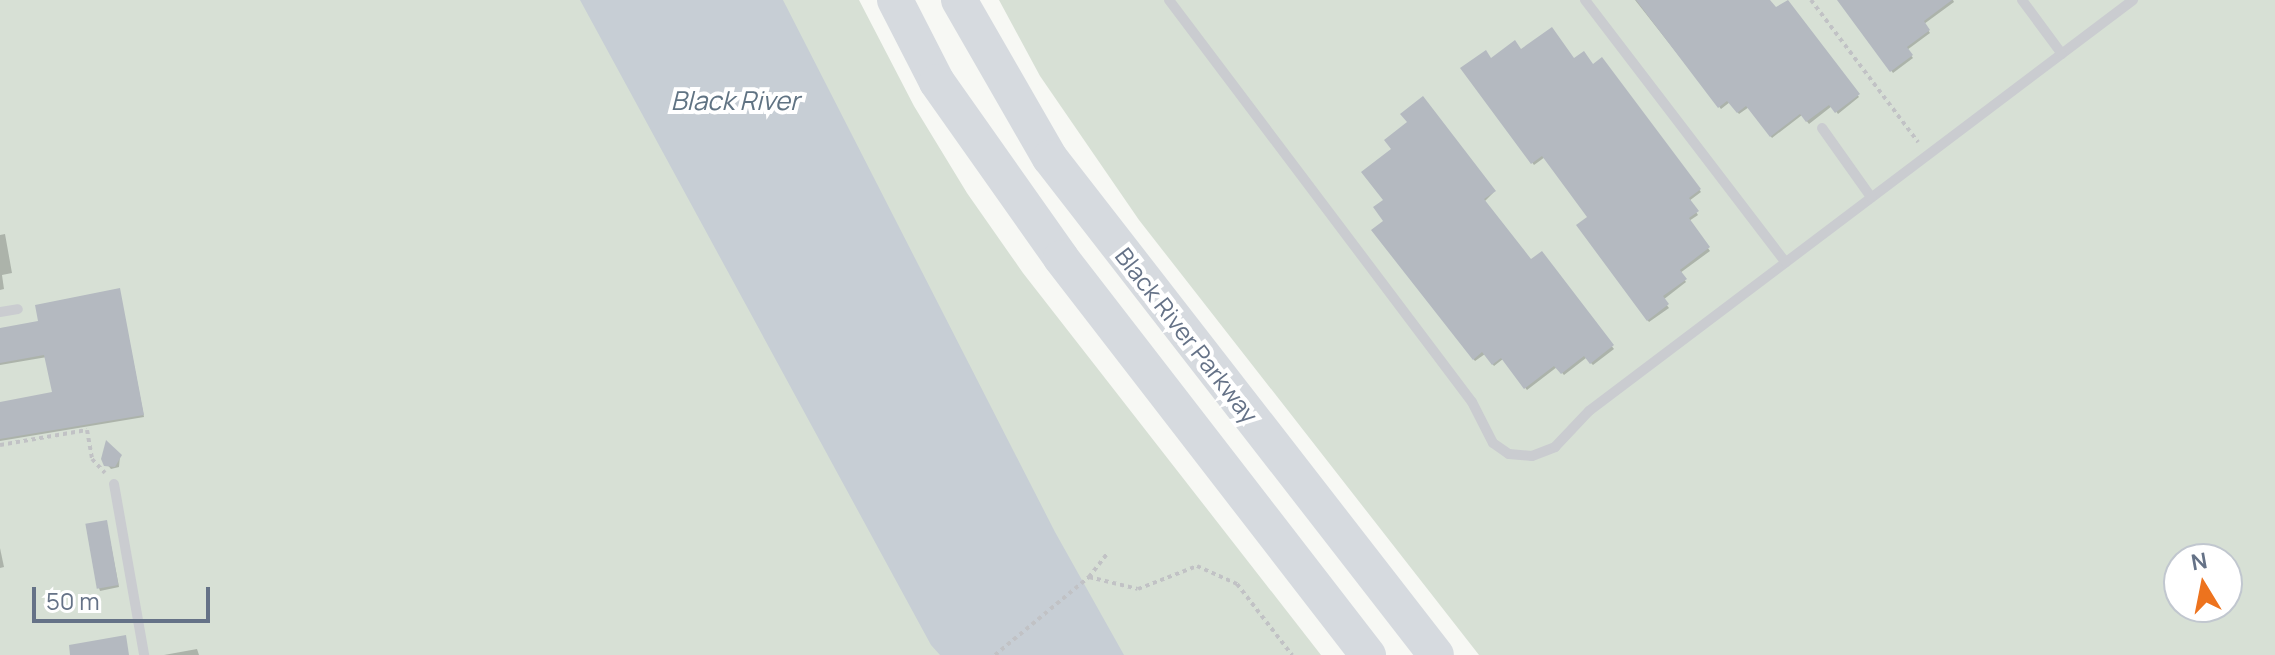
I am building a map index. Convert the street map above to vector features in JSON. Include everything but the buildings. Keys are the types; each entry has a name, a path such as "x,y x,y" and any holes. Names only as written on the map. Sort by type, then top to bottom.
{"highway":[{"path":"895,0 937,82 1052,245 1368,655"},
{"name":"Black River Parkway","path":"959,0 1050,158 1436,655"}],"lane":[{"path":"1169,0 1472,402 1488,436 1509,454 1532,456 1555,447 1589,411 2133,0"},
{"path":"1585,0 1785,262"},
{"path":"2022,0 2062,54"},
{"path":"1822,128 1871,197"},
{"path":"0,312 18,309"},
{"path":"114,484 144,655"}],"path":[{"path":"1811,0 1928,155"},
{"path":"0,445 87,430 92,459 114,484"},
{"path":"995,655 1089,577 1108,553"},
{"path":"1089,577 1138,589 1197,566 1237,584 1292,655"}],"shaded area":[{"path":"0,0 859,0 914,106 967,193 1023,273 1321,655 0,655"},
{"path":"999,0 2275,0 2275,655 1479,655 1139,220 1040,76"}],"water":[{"name":"Black River","path":"580,0 783,0 1055,532 1124,655 940,655 931,645"}]}
